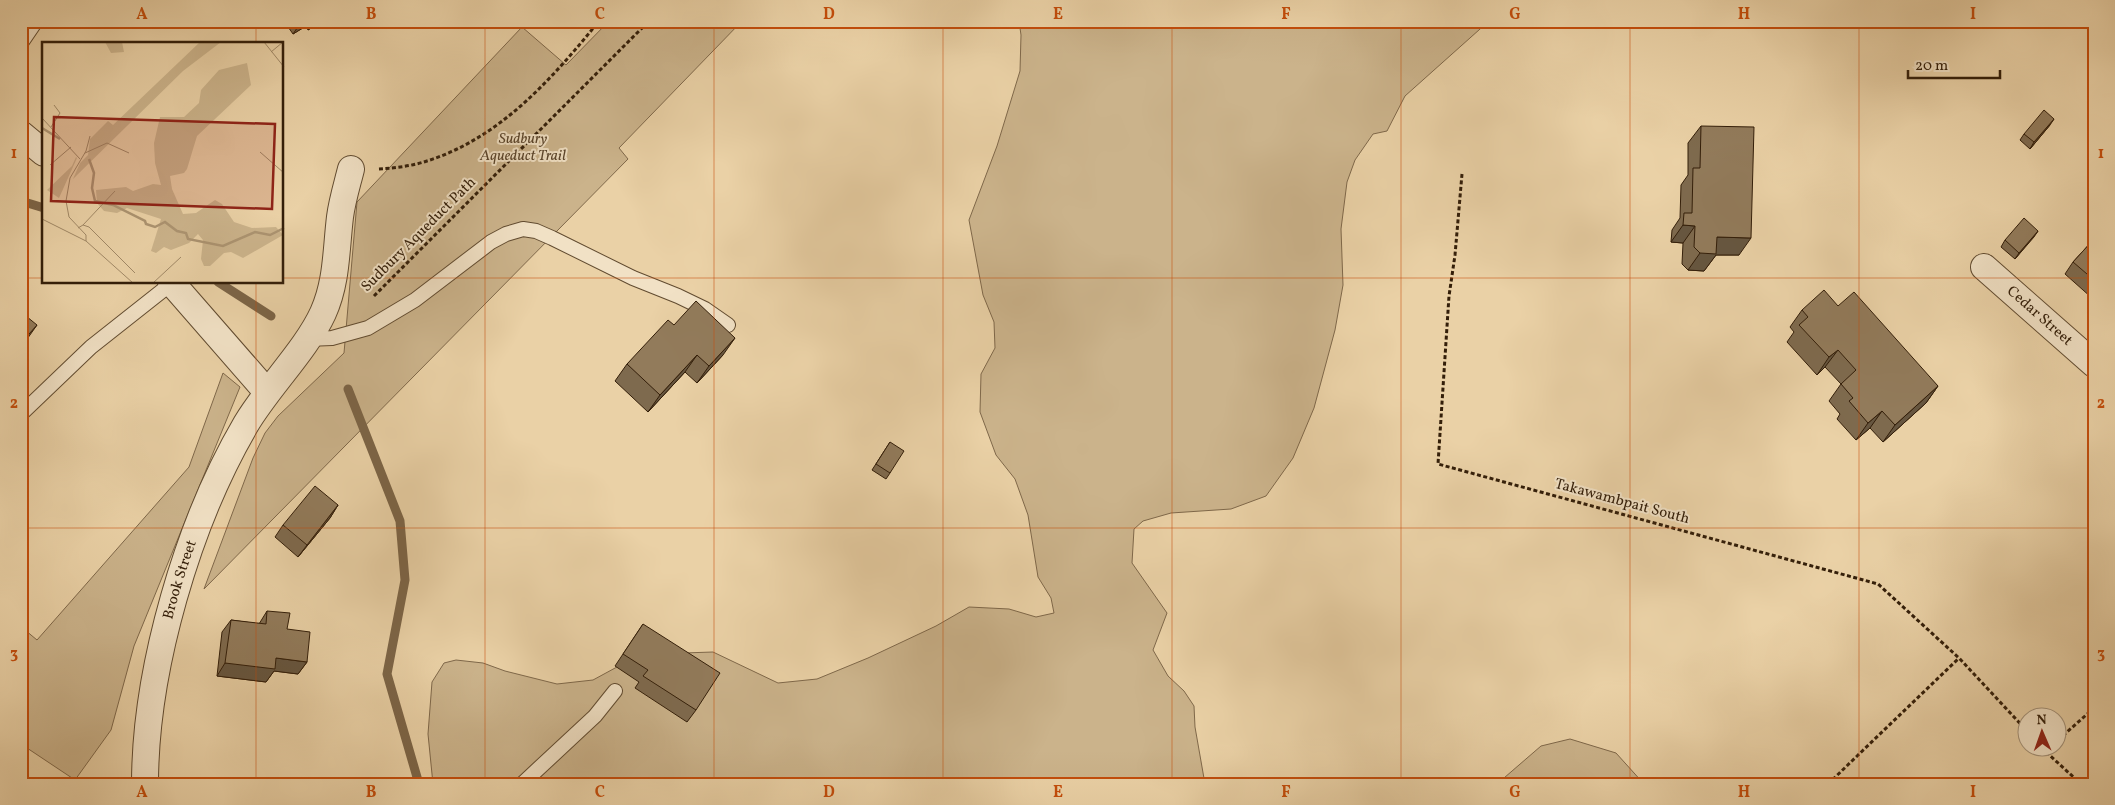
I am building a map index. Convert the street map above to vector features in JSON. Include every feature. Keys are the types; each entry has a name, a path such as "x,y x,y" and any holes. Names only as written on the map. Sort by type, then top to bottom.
{"street":[{"path":"21,134 42,151"},
{"name":"Brook Street","path":"145,784 145,748 152,695 163,642 181,577 204,511 246,424 322,315 332,290 340,215 350,169"},
{"name":"Cedar Street","path":"1984,267 2094,364"},
{"path":"172,284 267,392"}],"lane":[{"path":"21,43 36,21"},
{"path":"307,339 332,338 368,328 415,300 492,242 506,234 523,229 544,234 609,267 678,296 705,309 728,325"},
{"path":"21,414 91,347 170,284"},
{"path":"522,784 595,716 615,691"}],"path":[{"path":"350,169 370,170 399,167 427,161 456,149 490,131 518,109 544,84 599,21"},
{"name":"Sudbury Aqueduct Path","path":"367,303 650,21"},
{"name":"Takawambpait South","path":"1462,174 1455,256 1449,296 1438,464 1878,584 1959,658 2018,721"},
{"path":"1828,784 1959,658"},
{"path":"2068,731 2094,708"},
{"path":"2053,758 2081,784"}],"green space":[{"name":"Sudbury Aqueduct Trail","path":"609,21 742,21 619,148 628,159 204,589 253,458 265,433 278,416 344,353 357,202 522,27 566,65"},
{"path":"1019,21 1489,21 1405,96 1387,131 1373,134 1355,160 1347,182 1341,229 1343,285 1335,330 1314,408 1293,458 1266,496 1231,509 1171,513 1143,521 1134,529 1132,563 1167,613 1153,650 1168,676 1184,691 1194,706 1195,727 1205,784 433,784 428,734 432,682 444,663 456,660 483,663 505,671 557,684 593,680 628,661 683,653 713,652 778,683 817,679 868,658 936,626 969,607 1009,609 1036,617 1054,613 1051,598 1038,577 1028,515 1015,479 996,455 980,412 981,374 995,348 994,322 983,295 969,220 997,146 1020,71 1021,35"},
{"path":"223,373 240,387 134,646 111,730 75,780 21,744 21,635 25,630 37,640 189,467"},
{"path":"1570,739 1616,753 1644,784 1497,784 1541,746"}],"building":[{"path":"2044,110 2054,119 2034,142 2024,134"},
{"path":"1701,126 1754,127 1751,238 1717,237 1716,254 1700,253 1694,247 1695,226 1683,225 1684,213 1692,213 1693,168 1700,168"},
{"path":"2024,218 2038,231 2019,253 2005,240"},
{"path":"2094,239 2094,280 2073,262"},
{"path":"1824,290 1838,306 1854,292 1938,386 1895,425 1882,411 1868,423 1849,401 1853,398 1841,384 1856,370 1838,350 1829,357 1799,325 1808,317 1802,310"},
{"path":"696,301 735,338 709,366 697,355 660,395 627,364 668,320 674,325"},
{"path":"21,312 37,325 21,343"},
{"path":"890,442 904,451 890,473 876,464"},
{"path":"315,486 338,505 307,545 283,525"},
{"path":"267,611 290,613 287,629 310,632 307,662 276,658 275,669 225,663 231,620 266,624"},
{"path":"643,624 720,673 696,710 643,676 648,670 623,654"}],"waterway":[{"path":"21,201 42,207"},
{"path":"221,284 271,316"},
{"path":"348,389 400,521 405,580 387,674 419,784"}]}
